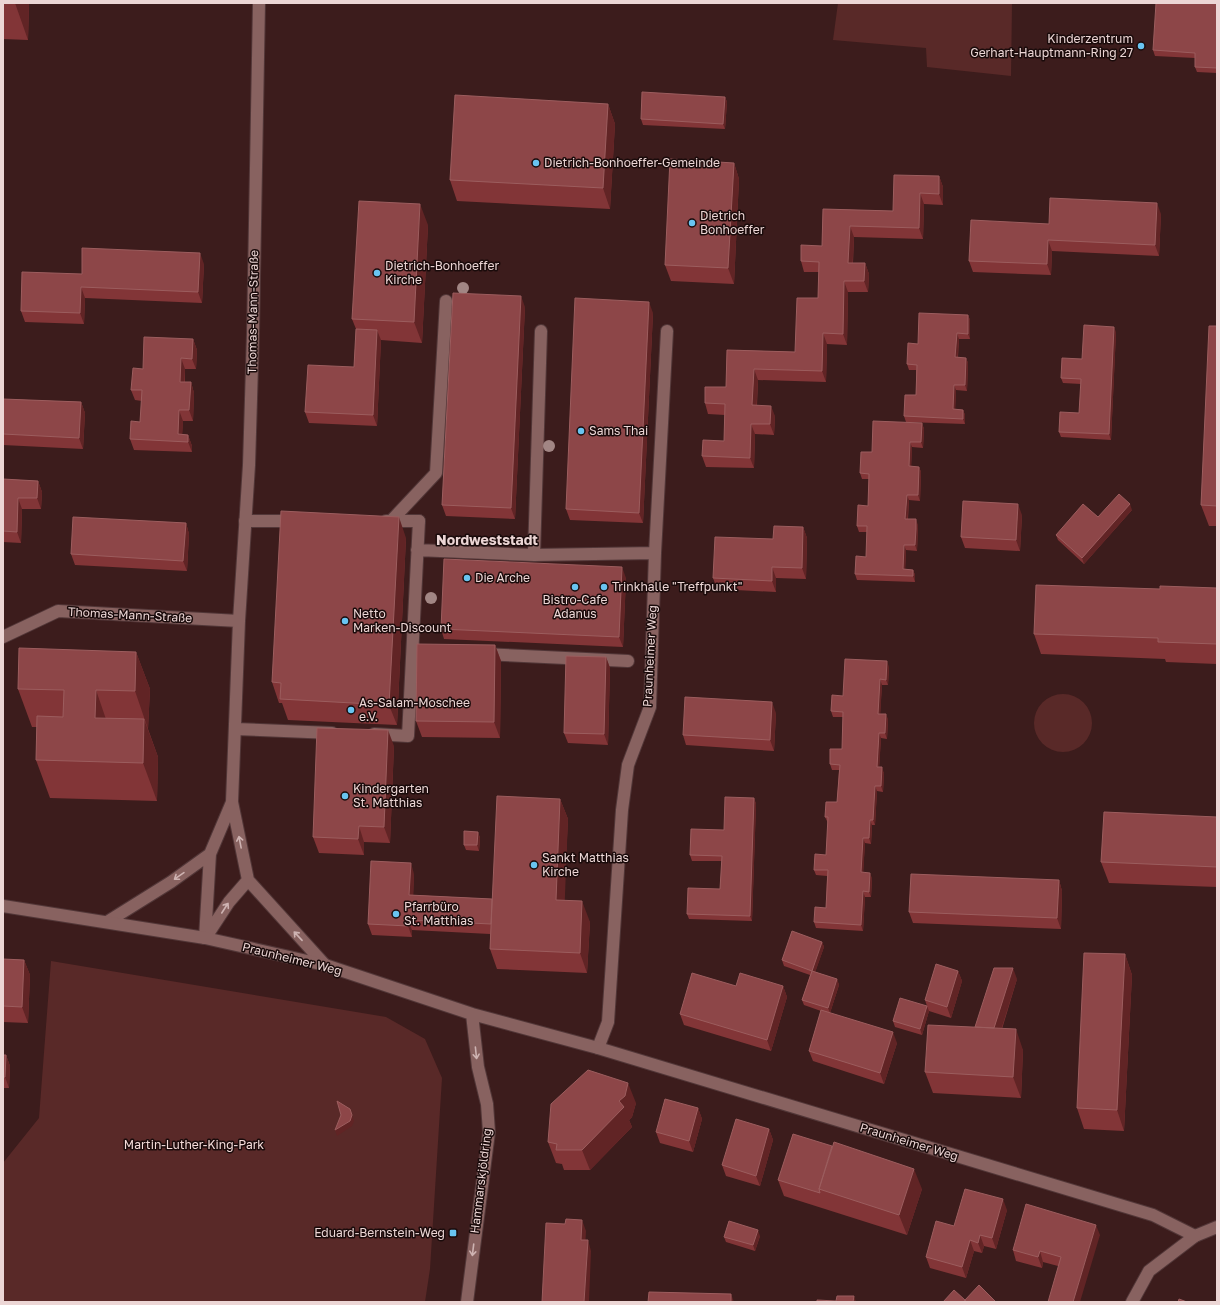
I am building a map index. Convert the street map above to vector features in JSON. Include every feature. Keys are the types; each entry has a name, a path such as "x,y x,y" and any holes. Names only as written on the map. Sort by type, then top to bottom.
{"street":[{"name":"Thomas-Mann-Straße","path":"248,880 232,802 253,333 259,3"},
{"path":"391,521 436,473 446,301"},
{"path":"534,555 541,331"},
{"name":"Praunheimer Weg","path":"598,1048 608,1022 622,810 628,765 650,707 655,553 667,331"},
{"path":"245,521 306,521"},
{"path":"362,734 408,736 418,521 375,521"},
{"path":"417,550 534,555 655,553"},
{"name":"Thomas-Mann-Straße","path":"3,637 58,611 239,621"},
{"path":"467,653 628,661"},
{"path":"235,729 346,733"},
{"name":"Thomas-Mann-Straße","path":"205,938 210,854 232,802"},
{"path":"107,922 171,882 210,854"},
{"path":"205,938 229,902 248,880 325,964"},
{"name":"Praunheimer Weg","path":"3,906 205,938 325,964 472,1014 598,1048 1153,1215 1195,1236"},
{"name":"Hammarskjöldring","path":"467,1302 489,1132 487,1104 478,1067 472,1014"},
{"path":"1132,1302 1149,1271 1195,1236 1217,1227"}],"green space":[{"path":"838,3 1012,3 1011,76 927,67 926,48 833,40"},
{"path":"1063,694 1074,696 1087,707 1090,712 1092,723 1090,734 1079,747 1074,750 1063,752 1052,750 1039,739 1036,734 1034,723 1036,712 1047,699 1052,696"},
{"name":"Martin-Luther-King-Park","path":"51,961 386,1017 425,1039 442,1078 430,1269 425,1302 3,1302 3,1163 39,1118"}],"building":[{"path":"1156,3 1217,3 1217,68 1195,67 1195,53 1153,50"},
{"path":"642,92 725,97 723,124 641,119"},
{"name":"Dietrich-Bonhoeffer-Gemeinde","path":"455,95 608,104 603,188 450,180"},
{"path":"670,159 734,163 728,268 665,265"},
{"path":"894,175 939,176 939,194 920,193 919,228 850,226 848,263 865,263 864,281 844,281 843,334 823,333 822,371 754,369 752,405 771,406 770,424 751,424 750,458 702,456 703,440 724,441 725,404 705,403 705,387 726,387 727,350 795,352 797,298 818,298 819,262 801,261 801,245 822,246 823,209 893,211"},
{"path":"1050,198 1157,203 1155,245 1048,240 1047,264 969,261 971,220 1049,224"},
{"path":"359,201 420,204 414,322 352,319"},
{"path":"82,248 200,253 198,292 81,287 80,313 21,311 22,272 82,274"},
{"path":"453,293 521,296 511,508 442,505"},
{"path":"575,298 649,302 639,513 566,509"},
{"path":"919,313 968,315 968,334 957,333 955,357 966,358 965,385 954,385 953,409 963,410 963,419 904,416 905,395 916,395 917,365 907,364 908,343 918,344"},
{"path":"1084,325 1114,327 1109,434 1059,432 1060,412 1079,413 1081,379 1061,378 1062,358 1082,359"},
{"path":"1209,326 1217,326 1217,506 1201,505"},
{"path":"356,329 377,330 373,415 305,412 308,365 354,367"},
{"path":"144,337 193,339 192,359 181,358 180,382 191,382 189,410 179,410 178,434 188,435 188,442 130,439 131,421 140,422 142,390 131,390 133,368 143,369"},
{"path":"3,399 81,402 79,438 3,434"},
{"path":"873,421 922,423 921,442 910,442 909,466 919,467 918,495 907,495 905,519 916,519 915,545 904,545 903,569 913,570 913,576 855,574 856,556 866,557 867,526 857,526 858,505 868,506 869,474 860,473 861,452 872,452"},
{"path":"3,479 38,481 37,498 18,498 17,532 3,531"},
{"path":"1119,494 1130,504 1082,558 1056,535 1083,504 1098,517"},
{"path":"963,501 1018,504 1016,540 961,537"},
{"path":"281,511 399,517 389,705 280,699 281,683 272,682"},
{"path":"73,517 186,523 183,561 71,554"},
{"path":"774,526 803,527 802,568 772,567 772,581 713,578 715,537 773,539"},
{"path":"444,559 622,567 619,637 441,629"},
{"path":"1036,585 1160,589 1160,586 1217,588 1217,644 1158,642 1158,638 1034,634"},
{"path":"417,644 495,645 494,722 416,721"},
{"path":"19,648 136,652 135,691 96,690 95,718 144,719 143,763 36,760 37,716 63,717 64,690 18,689"},
{"path":"566,656 606,657 604,734 564,733"},
{"path":"845,659 887,661 886,680 880,679 878,714 886,714 885,733 879,733 877,767 882,767 881,786 875,786 873,820 870,820 869,838 863,838 861,872 870,873 869,892 863,891 861,925 814,922 815,907 826,908 828,870 814,870 815,854 826,855 828,817 825,817 826,802 837,802 840,765 830,764 830,749 842,749 843,712 831,711 832,695 843,696"},
{"path":"685,697 772,702 770,740 683,735"},
{"path":"317,728 388,730 384,827 359,826 358,839 313,837"},
{"name":"Sankt Matthias Kirche","path":"497,796 560,799 556,900 582,901 580,953 490,949"},
{"path":"725,797 754,798 750,916 687,914 688,888 720,889 722,856 690,855 691,829 724,830"},
{"path":"1104,812 1217,817 1217,867 1101,862"},
{"path":"464,831 478,832 477,845 464,845"},
{"path":"371,861 411,863 409,895 492,899 491,924 408,920 408,926 368,924"},
{"path":"911,874 1059,880 1057,918 909,912"},
{"path":"792,931 822,942 812,971 782,960"},
{"path":"1084,953 1125,954 1117,1110 1077,1108"},
{"path":"3,959 24,960 22,1007 3,1006"},
{"path":"936,964 958,971 947,1007 925,1000"},
{"path":"994,968 1013,968 994,1028 975,1027"},
{"path":"812,971 837,979 828,1008 802,1000"},
{"path":"692,973 736,986 740,973 783,986 767,1040 680,1014"},
{"path":"900,998 927,1006 920,1029 893,1021"},
{"path":"821,1010 893,1032 880,1073 809,1051"},
{"path":"928,1025 1016,1029 1013,1077 925,1072"},
{"path":"3,1055 6,1055 5,1077 3,1077"},
{"path":"588,1070 628,1083 625,1096 619,1101 624,1107 582,1150 556,1150 557,1144 548,1142 551,1104"},
{"path":"665,1099 698,1108 689,1141 656,1132"},
{"path":"337,1101 350,1109 352,1115 350,1121 335,1130 341,1115"},
{"path":"736,1119 769,1129 756,1176 722,1165"},
{"path":"793,1134 832,1146 819,1189 820,1193 778,1180"},
{"path":"834,1142 914,1169 899,1215 819,1189"},
{"path":"965,1189 1003,1199 992,1238 980,1235 978,1243 970,1240 962,1267 926,1257 936,1221 954,1226"},
{"path":"1026,1204 1096,1225 1073,1302 1048,1302 1061,1257 1040,1251 1038,1257 1013,1250"},
{"path":"566,1219 582,1220 581,1240 588,1240 584,1302 542,1302 546,1223 565,1224"},
{"path":"729,1221 758,1230 753,1245 724,1237"},
{"path":"979,1285 996,1302 967,1302 965,1300"},
{"path":"954,1290 965,1300 963,1302 943,1302"},
{"path":"649,1292 731,1294 731,1302 648,1302"},
{"path":"837,1296 854,1296 853,1302 817,1302 817,1300 836,1301"},
{"path":"1179,1299 1187,1302 1178,1302"}],"place":[{"name":"Kinderzentrum Gerhart-Hauptmann-Ring 27","path":"1141,46"},
{"name":"Dietrich-Bonhoeffer-Gemeinde","path":"536,163"},
{"name":"Dietrich Bonhoeffer","path":"692,223"},
{"name":"Dietrich-Bonhoeffer Kirche","path":"377,273"},
{"name":"Sams Thai","path":"581,431"},
{"name":"Die Arche","path":"467,578"},
{"name":"Bistro-Cafe Adanus","path":"575,587"},
{"name":"Trinkhalle \"Treffpunkt\"","path":"604,587"},
{"name":"Netto Marken-Discount","path":"345,621"},
{"name":"As-Salam-Moschee e.V.","path":"351,710"},
{"name":"Kindergarten St. Matthias","path":"345,796"},
{"name":"Sankt Matthias Kirche","path":"534,865"},
{"name":"Pfarrbüro St. Matthias","path":"396,914"},
{"name":"Eduard-Bernstein-Weg","path":"453,1233"}],"district":[{"name":"Nordweststadt","path":"487,540"}]}
